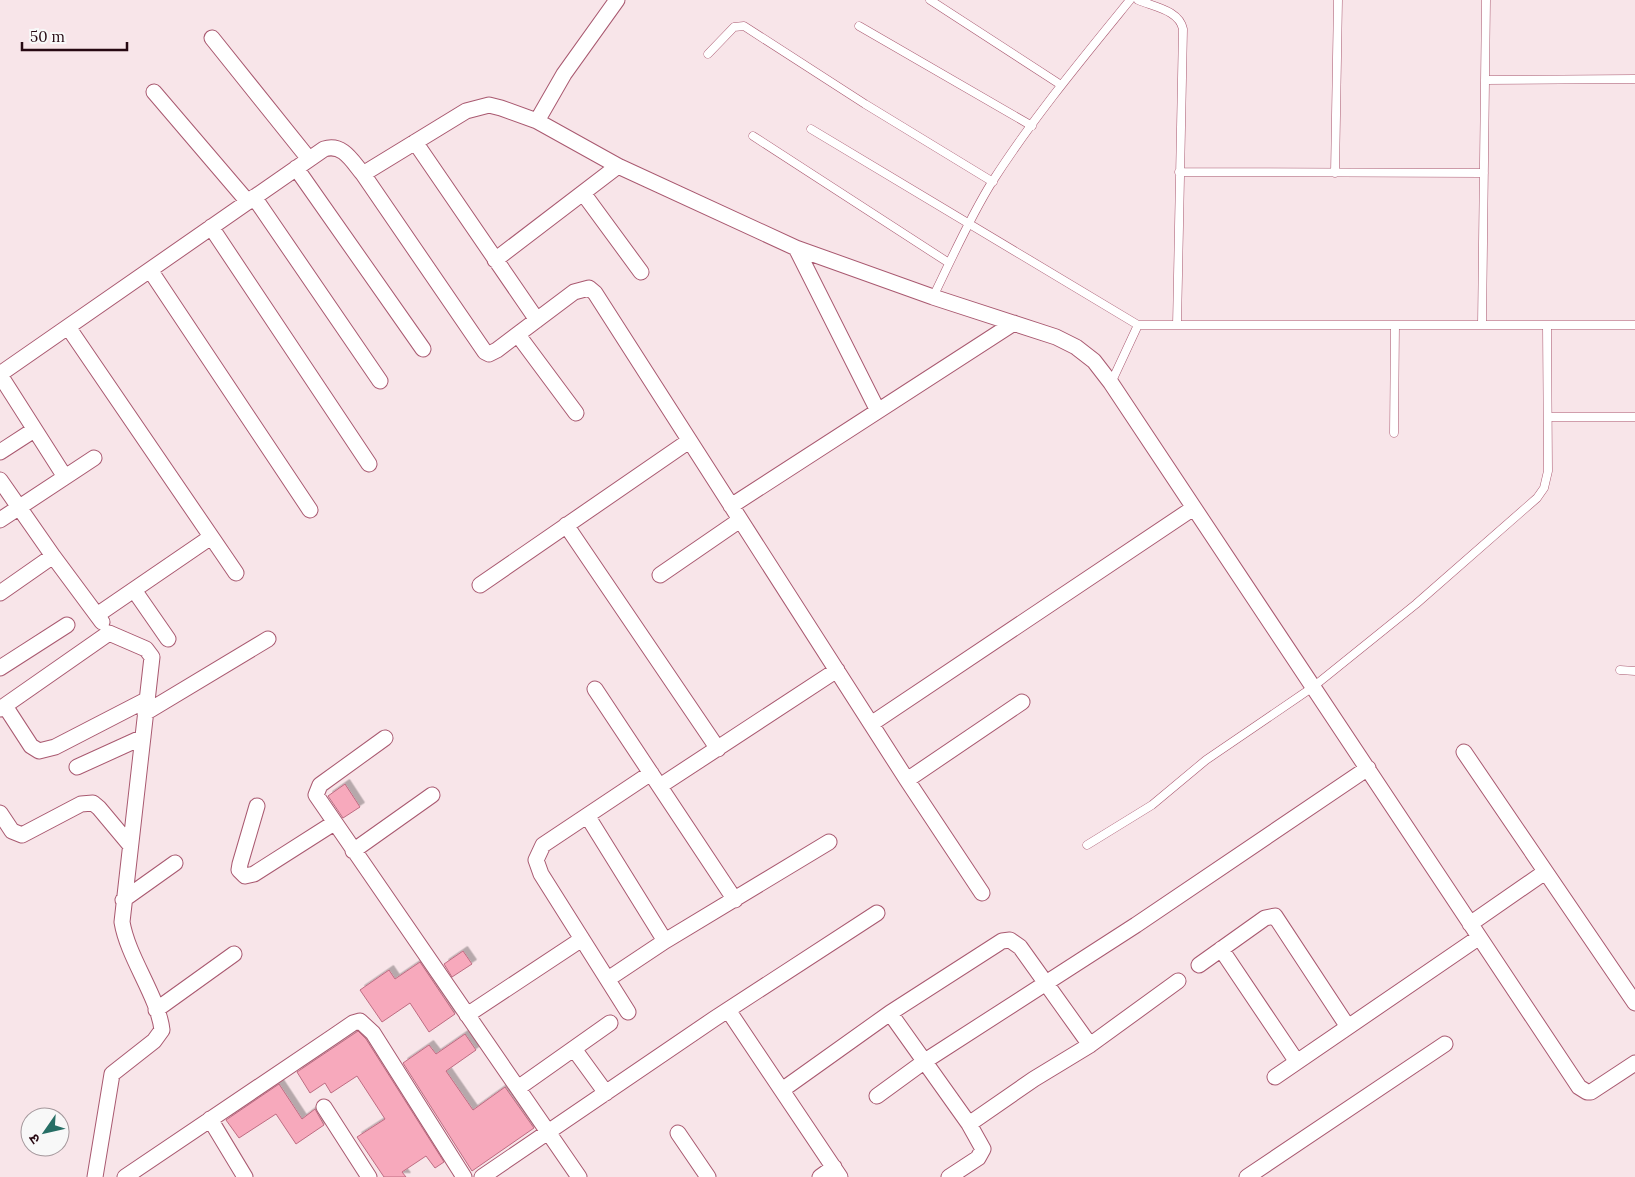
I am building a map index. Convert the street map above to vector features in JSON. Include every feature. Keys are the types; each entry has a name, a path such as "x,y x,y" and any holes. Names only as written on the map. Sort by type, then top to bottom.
{"street":[{"path":"537,121 564,74 617,0"},
{"path":"212,38 309,159"},
{"path":"154,92 251,200 380,381"},
{"path":"363,174 466,111 489,105 537,121 618,166 796,248 933,297 1056,337 1076,347 1094,362 1111,383 1192,509 1368,768 1478,938 1583,1090 1587,1092 1596,1089 1635,1062"},
{"path":"415,142 537,320"},
{"path":"65,477 0,375 309,159 324,149 334,146 348,156 363,174 485,352 489,354 497,350 574,292 589,288 599,298 689,441 982,894"},
{"path":"495,260 618,166"},
{"path":"296,168 424,349"},
{"path":"583,192 641,272"},
{"path":"211,227 369,464"},
{"path":"796,248 878,411"},
{"path":"150,270 310,510"},
{"path":"731,506 1014,323"},
{"path":"68,327 236,573"},
{"path":"518,335 576,414"},
{"path":"0,452 34,430"},
{"path":"480,584 689,441"},
{"path":"0,520 94,458"},
{"path":"0,480 109,633 146,649 150,653 153,663 145,706 122,922 123,932 156,1010 162,1030 158,1037 112,1074 95,1177"},
{"path":"871,724 1192,509"},
{"path":"660,575 740,520"},
{"path":"566,525 718,748"},
{"path":"97,615 211,537"},
{"path":"0,592 54,556"},
{"path":"134,590 168,639"},
{"path":"0,668 67,626"},
{"path":"109,633 2,708 31,746 39,751 55,746 145,706 268,639"},
{"path":"660,786 837,670"},
{"path":"595,689 734,900"},
{"path":"907,780 1022,702"},
{"path":"77,767 142,737"},
{"path":"385,738 320,785 316,790 319,802 579,1177"},
{"path":"1464,752 1635,1003"},
{"path":"876,1096 925,1061 1046,984 1368,768"},
{"path":"628,1012 541,874 536,860 543,845 588,817 651,773"},
{"path":"353,851 432,795"},
{"path":"0,813 12,831 22,835 81,804 92,803 99,808 130,845"},
{"path":"257,806 240,864 239,870 245,876 254,874 334,823"},
{"path":"588,817 665,941"},
{"path":"608,979 665,941 829,842"},
{"path":"123,900 175,863"},
{"path":"1470,924 1545,872"},
{"path":"482,1177 549,1134 728,1010 877,913"},
{"path":"1199,965 1265,918 1275,916 1348,1027"},
{"path":"1275,1077 1478,938"},
{"path":"467,1015 582,939"},
{"path":"782,1090 890,1013 1002,941 1010,940 1020,947 1090,1045"},
{"path":"1221,949 1297,1062"},
{"path":"156,1010 234,954"},
{"path":"969,1124 1034,1079 1090,1045 1178,981"},
{"path":"728,1010 837,1172 820,1177"},
{"path":"890,1013 969,1124 983,1149 982,1153 950,1177"},
{"path":"125,1177 353,1023 360,1021 373,1033 464,1177"},
{"path":"518,1088 610,1023"},
{"path":"1247,1177 1445,1044"},
{"path":"574,1049 606,1093"},
{"path":"324,1107 369,1177"},
{"path":"210,1119 245,1177"},
{"path":"678,1133 708,1177"}],"lane":[{"path":"930,0 1061,85"},
{"path":"933,297 968,223 993,182 1061,85 1130,0"},
{"path":"1138,0 1177,16 1182,23 1177,325"},
{"path":"1335,173 1338,0"},
{"path":"1482,325 1486,0"},
{"path":"708,54 734,27 744,26 865,104 993,182"},
{"path":"859,26 1032,126"},
{"path":"1485,80 1635,79"},
{"path":"810,129 1138,325 1635,325"},
{"path":"754,136 950,263"},
{"path":"1179,172 1484,173"},
{"path":"1111,383 1138,325"},
{"path":"1394,433 1395,325"},
{"path":"1087,844 1152,805 1206,760 1313,687 1416,604 1537,498 1544,488 1548,471 1547,325"},
{"path":"1548,417 1635,417"},
{"path":"1620,670 1635,671"}],"building":[{"path":"345,784 360,807 343,818 328,796"},
{"path":"463,951 472,964 452,977 444,964"},
{"path":"420,962 455,1014 429,1032 410,1003 382,1022 360,990 389,970 395,979"},
{"path":"358,1031 366,1039 444,1162 435,1168 426,1156 402,1172 406,1177 384,1177 357,1137 385,1119 357,1076 331,1093 325,1083 310,1093 297,1072"},
{"path":"465,1034 476,1050 446,1071 473,1110 505,1087 534,1128 472,1171 403,1063 429,1045 436,1054"},
{"path":"279,1084 302,1119 315,1109 324,1125 296,1144 276,1114 239,1138 226,1120"}]}
